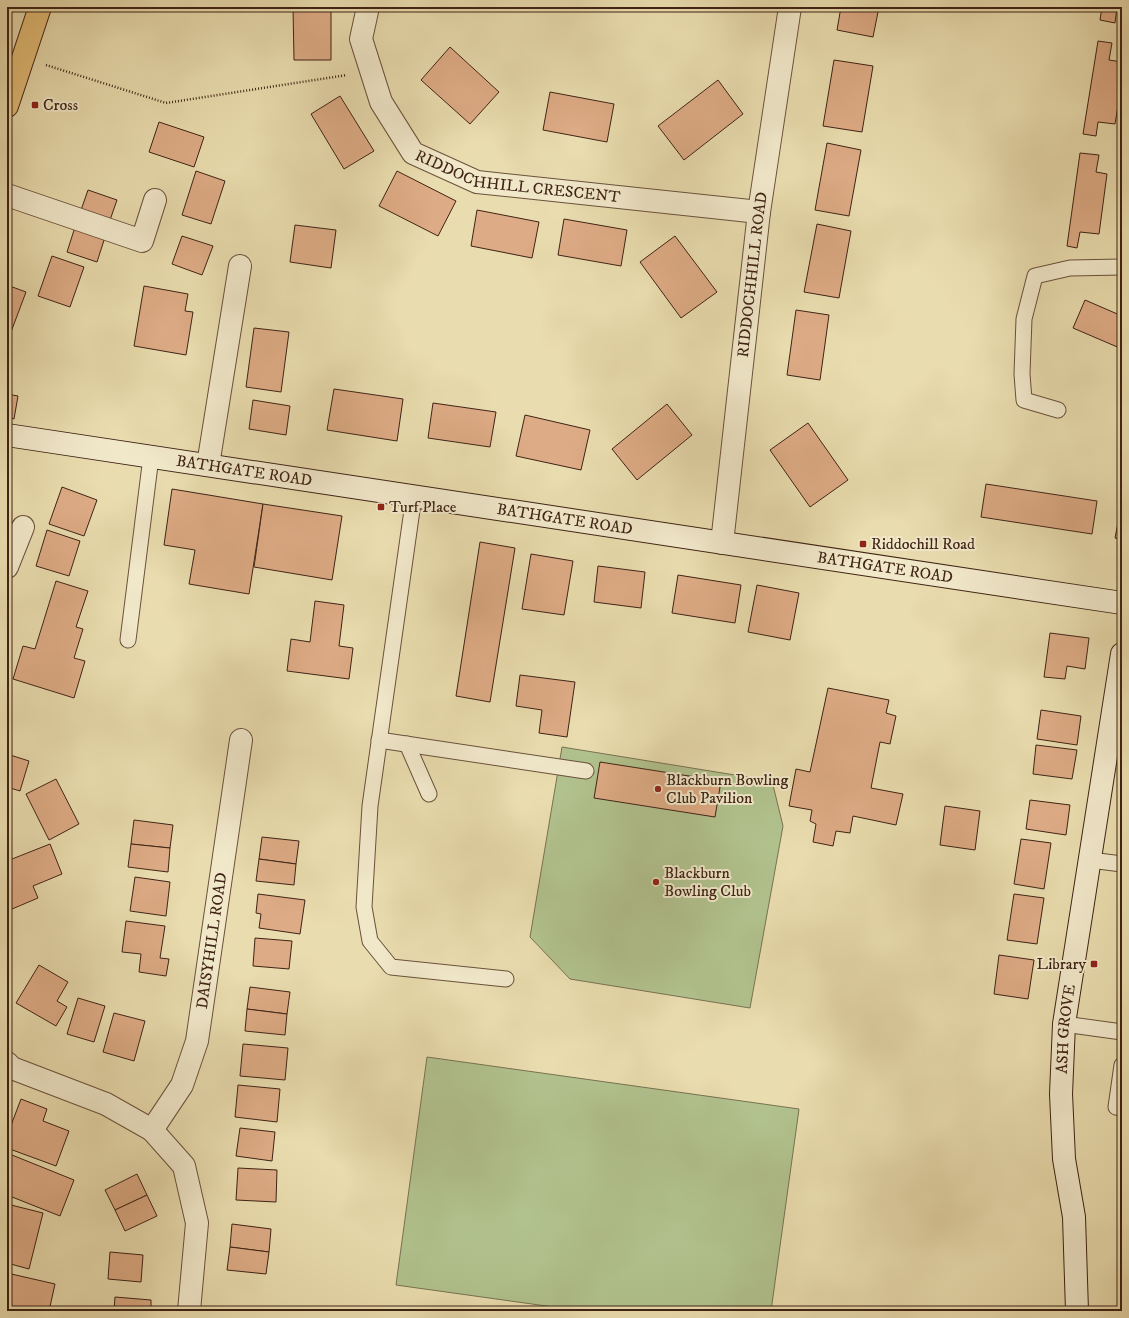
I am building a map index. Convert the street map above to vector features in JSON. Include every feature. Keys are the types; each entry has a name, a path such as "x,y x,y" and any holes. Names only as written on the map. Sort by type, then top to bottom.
{"main road":[{"path":"7,106 40,7"}],"street":[{"name":"RIDDOCHHILL CRESCENT","path":"368,7 361,39 381,102 413,153 477,182 759,212"},
{"name":"RIDDOCHHILL ROAD","path":"722,543 759,212 790,7"},
{"path":"7,195 142,241 155,200"},
{"path":"208,465 240,266"},
{"name":"BATHGATE ROAD","path":"7,435 1122,603"},
{"path":"7,568 23,527"},
{"name":"ASH GROVE","path":"1077,1311 1074,1217 1064,1160 1061,1094 1064,1024 1122,654"},
{"name":"DAISYHILL ROAD","path":"152,1130 182,1085 197,1041 241,740"},
{"path":"9,1069 106,1104 152,1130 184,1166 197,1223 190,1311"}],"lane":[{"path":"1058,410 1024,400 1022,374 1024,319 1035,276 1070,268 1122,267"},
{"path":"128,640 152,457"},
{"path":"414,496 370,806 364,907 370,941 391,967 506,979"},
{"path":"379,740 586,771"},
{"path":"407,744 428,794"},
{"path":"1090,860 1122,864"},
{"path":"1064,1024 1122,1032"},
{"path":"1122,1065 1116,1107 1122,1108"}],"path":[{"path":"23,58 166,103 371,71"}],"green space":[{"name":"Blackburn Bowling Club","path":"562,747 772,781 783,826 750,1008 570,979 530,937"},
{"path":"427,1057 799,1109 771,1311 582,1311 396,1285"}],"building":[{"path":"7,7 13,7 7,28"},
{"path":"293,7 331,7 331,60 294,60"},
{"path":"841,7 879,7 873,37 837,30"},
{"path":"1102,7 1117,7 1115,23 1100,20"},
{"path":"1098,41 1112,43 1109,60 1122,62 1122,82 1115,124 1098,122 1096,136 1083,134"},
{"path":"450,47 499,92 470,124 421,80"},
{"path":"834,60 873,66 862,132 823,126"},
{"path":"718,80 743,114 684,160 658,126"},
{"path":"550,92 614,104 607,142 543,130"},
{"path":"340,96 374,151 344,169 311,114"},
{"path":"159,122 204,137 194,167 149,152"},
{"path":"827,143 861,150 849,216 815,210"},
{"path":"1080,153 1099,155 1096,172 1107,174 1099,234 1080,232 1077,248 1067,246"},
{"path":"196,171 225,181 211,224 182,215"},
{"path":"397,171 456,201 438,236 379,206"},
{"path":"88,190 117,200 109,223 80,213"},
{"path":"477,210 539,222 532,258 471,246"},
{"path":"564,219 627,230 621,266 558,255"},
{"path":"76,224 106,234 97,262 67,252"},
{"path":"817,224 851,231 839,298 804,292"},
{"path":"295,225 336,230 331,268 290,262"},
{"path":"182,236 213,246 202,275 172,264"},
{"path":"675,236 717,292 681,318 640,262"},
{"path":"52,256 84,267 70,307 38,296"},
{"path":"7,285 26,292 11,332 7,331"},
{"path":"144,286 188,294 185,311 193,312 186,355 134,346"},
{"path":"1085,300 1122,316 1122,349 1073,328"},
{"path":"796,310 829,315 820,380 787,375"},
{"path":"254,328 289,332 281,392 246,387"},
{"path":"334,389 403,399 397,441 327,430"},
{"path":"7,394 18,396 14,419 7,417"},
{"path":"253,400 290,406 286,435 249,429"},
{"path":"433,403 496,412 490,447 428,438"},
{"path":"667,404 692,435 637,480 612,449"},
{"path":"525,415 590,430 581,470 516,456"},
{"path":"808,423 848,480 810,507 770,450"},
{"path":"986,484 1097,501 1092,534 981,517"},
{"path":"62,487 97,500 84,536 49,524"},
{"path":"172,489 263,504 249,594 189,584 195,550 164,545"},
{"path":"263,504 342,516 332,580 254,567"},
{"path":"1122,507 1122,540 1115,538"},
{"path":"47,530 80,541 69,576 36,566"},
{"path":"480,542 515,548 490,702 456,696"},
{"path":"531,554 573,561 564,615 522,609"},
{"path":"598,566 645,572 641,608 594,602"},
{"path":"678,575 741,585 735,623 672,613"},
{"path":"56,581 88,591 76,627 83,629 74,658 85,661 74,698 13,679 23,646 35,649"},
{"path":"757,585 799,593 790,640 748,632"},
{"path":"315,601 344,605 339,646 353,648 349,679 287,671 291,639 310,642"},
{"path":"1050,633 1089,638 1085,669 1067,666 1065,679 1044,677"},
{"path":"520,675 575,682 567,737 539,733 542,710 516,706"},
{"path":"828,688 889,700 886,713 896,716 890,744 880,742 871,788 903,794 896,825 853,816 850,833 836,831 833,846 813,842 816,824 810,821 812,810 789,806 796,769 810,772"},
{"path":"1041,710 1081,716 1077,745 1037,739"},
{"path":"1036,745 1077,750 1072,779 1033,774"},
{"path":"7,754 29,761 20,791 7,787"},
{"name":"Blackburn Bowling Club Pavilion","path":"600,762 721,781 715,817 594,798"},
{"path":"56,779 79,824 49,840 26,794"},
{"path":"1030,800 1070,805 1066,835 1026,829"},
{"path":"945,806 980,811 975,850 940,845"},
{"path":"134,820 173,825 170,848 131,844"},
{"path":"262,837 299,841 296,864 259,859"},
{"path":"1021,839 1051,843 1044,889 1014,884"},
{"path":"50,844 62,874 33,886 38,898 12,909 7,898 7,861"},
{"path":"131,844 170,848 168,872 128,867"},
{"path":"259,859 296,864 294,885 256,881"},
{"path":"135,877 170,882 166,916 130,911"},
{"path":"258,894 305,900 300,934 259,928 261,914 256,913"},
{"path":"1014,894 1044,898 1037,944 1007,940"},
{"path":"126,921 165,926 160,958 169,959 166,976 139,972 141,954 122,952"},
{"path":"255,938 292,941 289,969 253,966"},
{"path":"999,955 1034,960 1028,999 994,994"},
{"path":"39,965 68,982 57,1001 67,1007 56,1026 16,1003"},
{"path":"250,987 290,992 287,1014 247,1009"},
{"path":"78,998 105,1006 94,1042 67,1034"},
{"path":"247,1009 287,1014 285,1035 245,1031"},
{"path":"114,1013 145,1021 134,1061 103,1052"},
{"path":"243,1044 288,1048 285,1080 240,1076"},
{"path":"238,1085 280,1089 277,1122 235,1117"},
{"path":"21,1099 47,1109 43,1121 69,1131 56,1166 7,1148 7,1136"},
{"path":"240,1128 275,1132 272,1161 236,1156"},
{"path":"7,1153 74,1180 60,1216 7,1195"},
{"path":"238,1168 277,1170 276,1202 236,1200"},
{"path":"137,1174 147,1195 115,1210 105,1190"},
{"path":"147,1195 157,1216 125,1231 115,1210"},
{"path":"7,1204 43,1213 29,1269 7,1263"},
{"path":"232,1224 271,1229 269,1252 230,1247"},
{"path":"230,1247 269,1252 266,1274 227,1270"},
{"path":"110,1252 143,1255 141,1282 108,1279"},
{"path":"7,1273 55,1284 49,1311 7,1311"},
{"path":"115,1297 151,1300 151,1311 114,1311"}],"place":[{"name":"Cross","path":"35,105"},
{"name":"Turf Place","path":"381,507"},
{"name":"Riddochill Road","path":"863,544"},
{"name":"Blackburn Bowling Club Pavilion","path":"658,789"},
{"name":"Blackburn Bowling Club","path":"656,882"},
{"name":"Library","path":"1094,964"}]}
